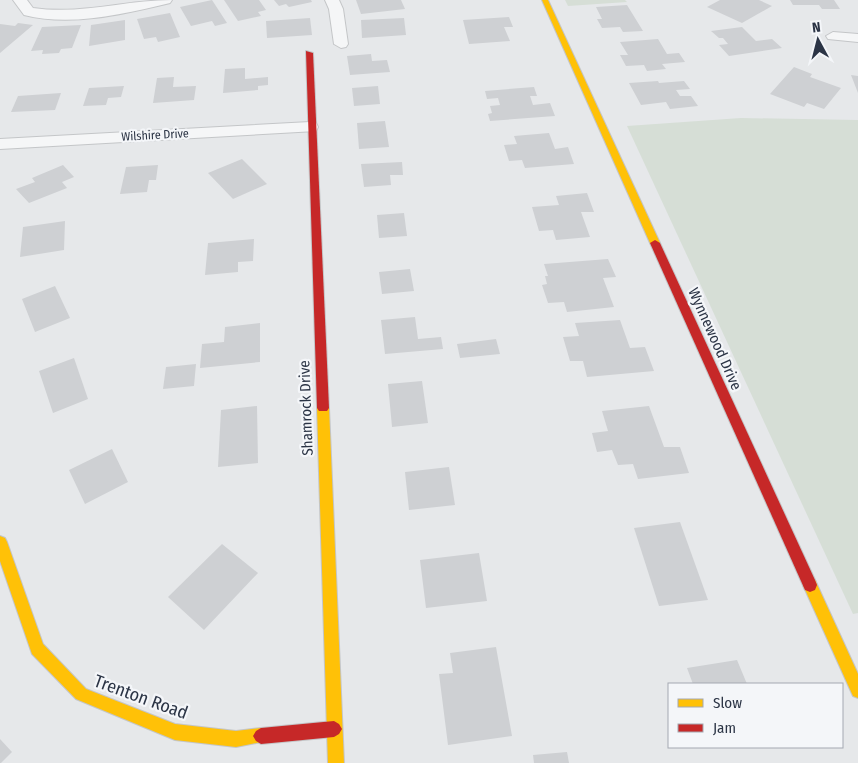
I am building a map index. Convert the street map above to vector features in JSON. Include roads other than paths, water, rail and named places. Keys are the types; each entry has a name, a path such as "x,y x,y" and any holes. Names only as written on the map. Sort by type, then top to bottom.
{"street":[{"path":"20,0 29,12 47,16 123,9 166,0"},
{"path":"332,0 336,9 341,44"},
{"name":"Wynnewood Drive","path":"545,0 858,691"},
{"path":"833,36 858,38"},
{"name":"Shamrock Drive","path":"309,53 310,127 336,763"},
{"name":"Wilshire Drive","path":"0,144 310,127"},
{"name":"Trenton Road","path":"0,542 37,649 81,694 175,732 236,739 334,729"}]}
